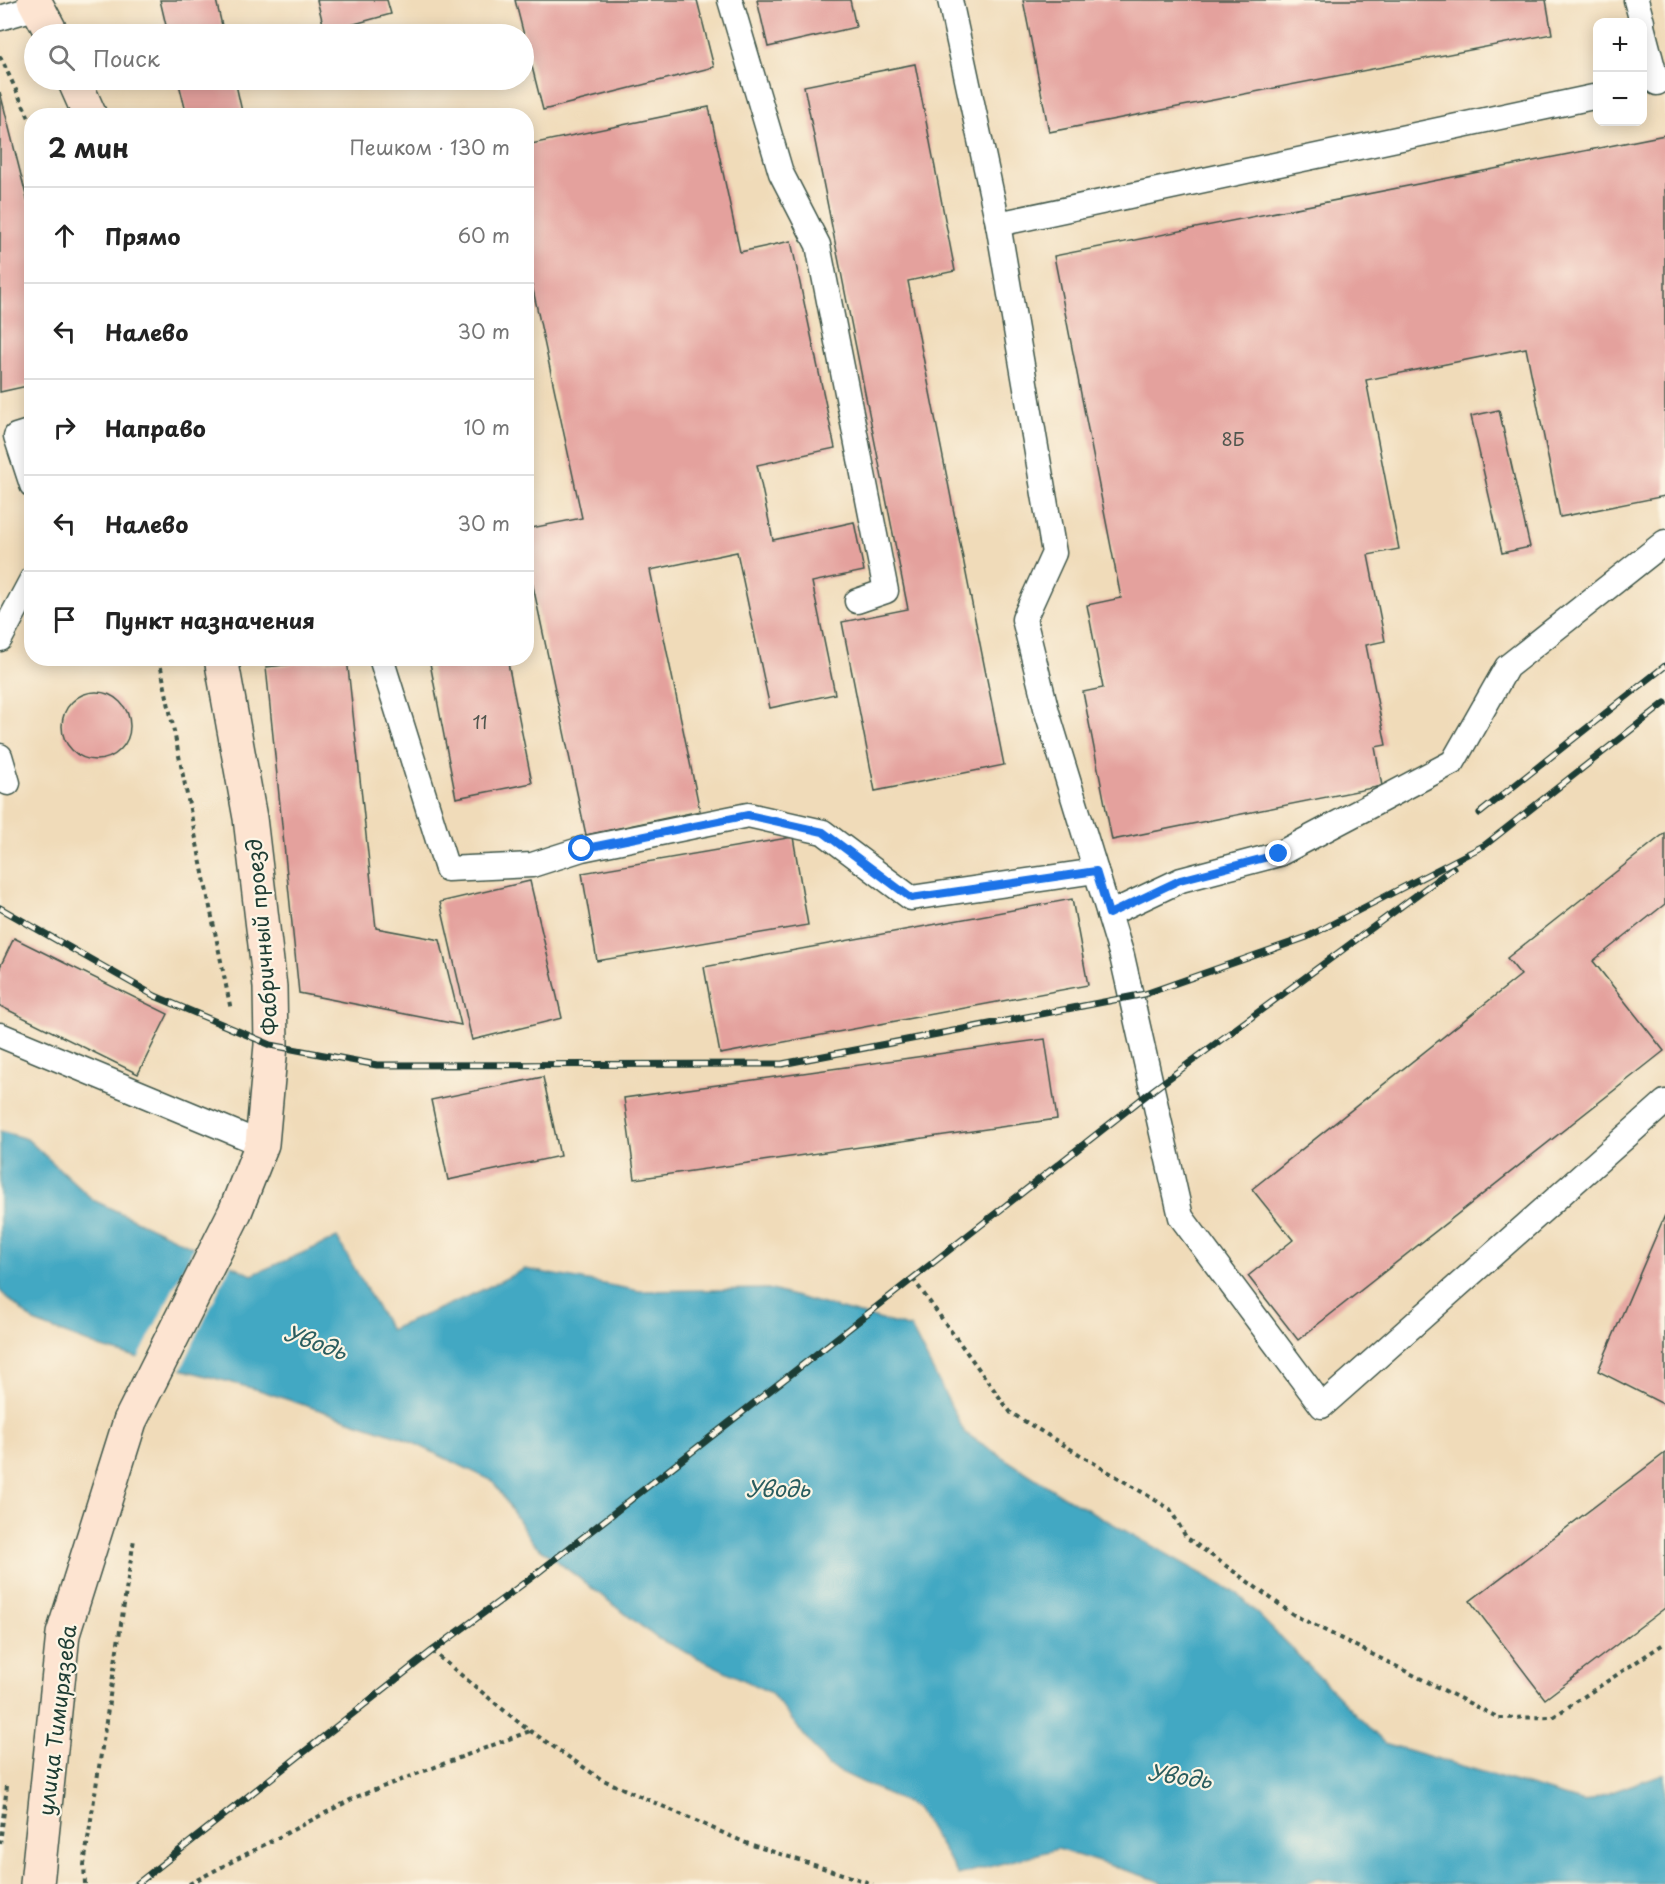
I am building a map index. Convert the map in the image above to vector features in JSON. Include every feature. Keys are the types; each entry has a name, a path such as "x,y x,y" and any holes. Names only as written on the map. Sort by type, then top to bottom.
{"main road":[{"path":"78,90 86,108"},
{"name":"Фабричный проезд","path":"222,666 250,818 270,987 271,1045 262,1144 235,1212"},
{"name":"улица Тимирязева","path":"37,1884 63,1634 130,1421 235,1212"}],"lane":[{"path":"730,0 781,173 818,245 886,591 857,601"},
{"path":"950,0 998,224 1054,553 1024,619 1047,712 1122,956 1181,1217 1322,1406 1665,1102"},
{"path":"1636,0 1640,18"},
{"path":"0,18 41,14"},
{"path":"1647,47 1655,84"},
{"path":"998,224 1593,97"},
{"path":"16,436 24,460"},
{"path":"1109,914 1180,880 1279,854 1453,762 1507,667 1665,542"},
{"path":"0,639 24,594"},
{"path":"384,666 447,869 532,865 582,849 748,815 823,832 911,898 1096,871"},
{"path":"0,756 8,783"},
{"path":"0,1035 262,1144"}],"path":[{"path":"0,56 24,108"},
{"path":"161,666 233,1020"},
{"path":"913,1280 1011,1413 1170,1509 1186,1537 1294,1615 1499,1718 1553,1717 1665,1643"},
{"path":"85,1884 84,1865 134,1539"},
{"path":"432,1651 530,1731 601,1779 746,1843 873,1884"},
{"path":"189,1884 356,1797 530,1731"}],"water":[{"name":"Уводь","path":"0,1131 27,1139 93,1200 252,1275 337,1238 390,1330 525,1269 640,1291 768,1289 911,1328 965,1433 1058,1493 1238,1594 1384,1743 1584,1802 1665,1773 1665,1884 1350,1884 1317,1879 1305,1884 1162,1884 1160,1881 1057,1849 958,1875 917,1808 828,1766 771,1693 657,1638 532,1542 493,1481 401,1437 259,1390 102,1348 34,1322 0,1291"}],"pier":[{"path":"195,1245 232,1262 180,1372 137,1361"}],"building":[{"path":"160,0 216,0 222,24 166,24"},
{"path":"317,0 387,0 391,14 354,24 323,24"},
{"path":"515,0 697,0 714,67 543,110 534,75 534,24 521,24"},
{"path":"757,0 850,0 856,27 768,47"},
{"path":"1023,0 1546,0 1552,34 1049,132"},
{"path":"915,64 955,271 908,281 1004,765 875,791 842,622 908,609 804,86"},
{"path":"180,90 237,90 241,108 185,108"},
{"path":"0,92 24,187 24,387 0,392"},
{"path":"709,107 740,252 791,241 835,448 757,465 773,540 854,522 864,571 812,582 835,694 770,708 737,552 650,570 700,811 586,835 534,591 534,527 582,518 534,294 534,143"},
{"path":"1665,135 1665,496 1560,517 1526,348 1366,380 1399,549 1368,555 1385,641 1366,645 1386,745 1375,747 1382,786 1112,840 1083,692 1103,688 1087,605 1121,598 1054,256"},
{"path":"1499,410 1530,547 1502,553 1471,416"},
{"path":"348,666 376,928 440,940 461,1025 299,993 266,667"},
{"path":"431,666 509,666 532,783 456,798"},
{"path":"103,692 115,698 124,707 130,719 128,739 120,750 103,760 89,760 72,750 64,739 62,719 72,702 83,694"},
{"path":"1665,833 1665,904 1593,961 1664,1051 1298,1340 1248,1276 1293,1240 1252,1189 1521,975 1507,958"},
{"path":"793,837 808,925 597,961 582,873"},
{"path":"530,881 562,1018 472,1040 440,902"},
{"path":"1072,899 1088,985 720,1054 704,967"},
{"path":"14,938 168,1014 138,1074 0,1006 0,967"},
{"path":"1045,1039 1057,1119 635,1179 624,1098"},
{"path":"543,1077 560,1156 448,1180 431,1100"},
{"path":"1665,1215 1665,1405 1598,1371"},
{"path":"1665,1453 1665,1608 1545,1699 1470,1601"}],"railway":[{"path":"1480,813 1665,666"},
{"path":"0,908 155,996 271,1045 377,1065 782,1064 1145,994 1307,937 1485,845 1665,703"},
{"path":"137,1884 432,1651 531,1578 1153,1090 1453,868"}],"route":[{"path":"582,849 748,815 823,832 911,898 1096,871 1109,914 1180,880 1279,854"}]}
